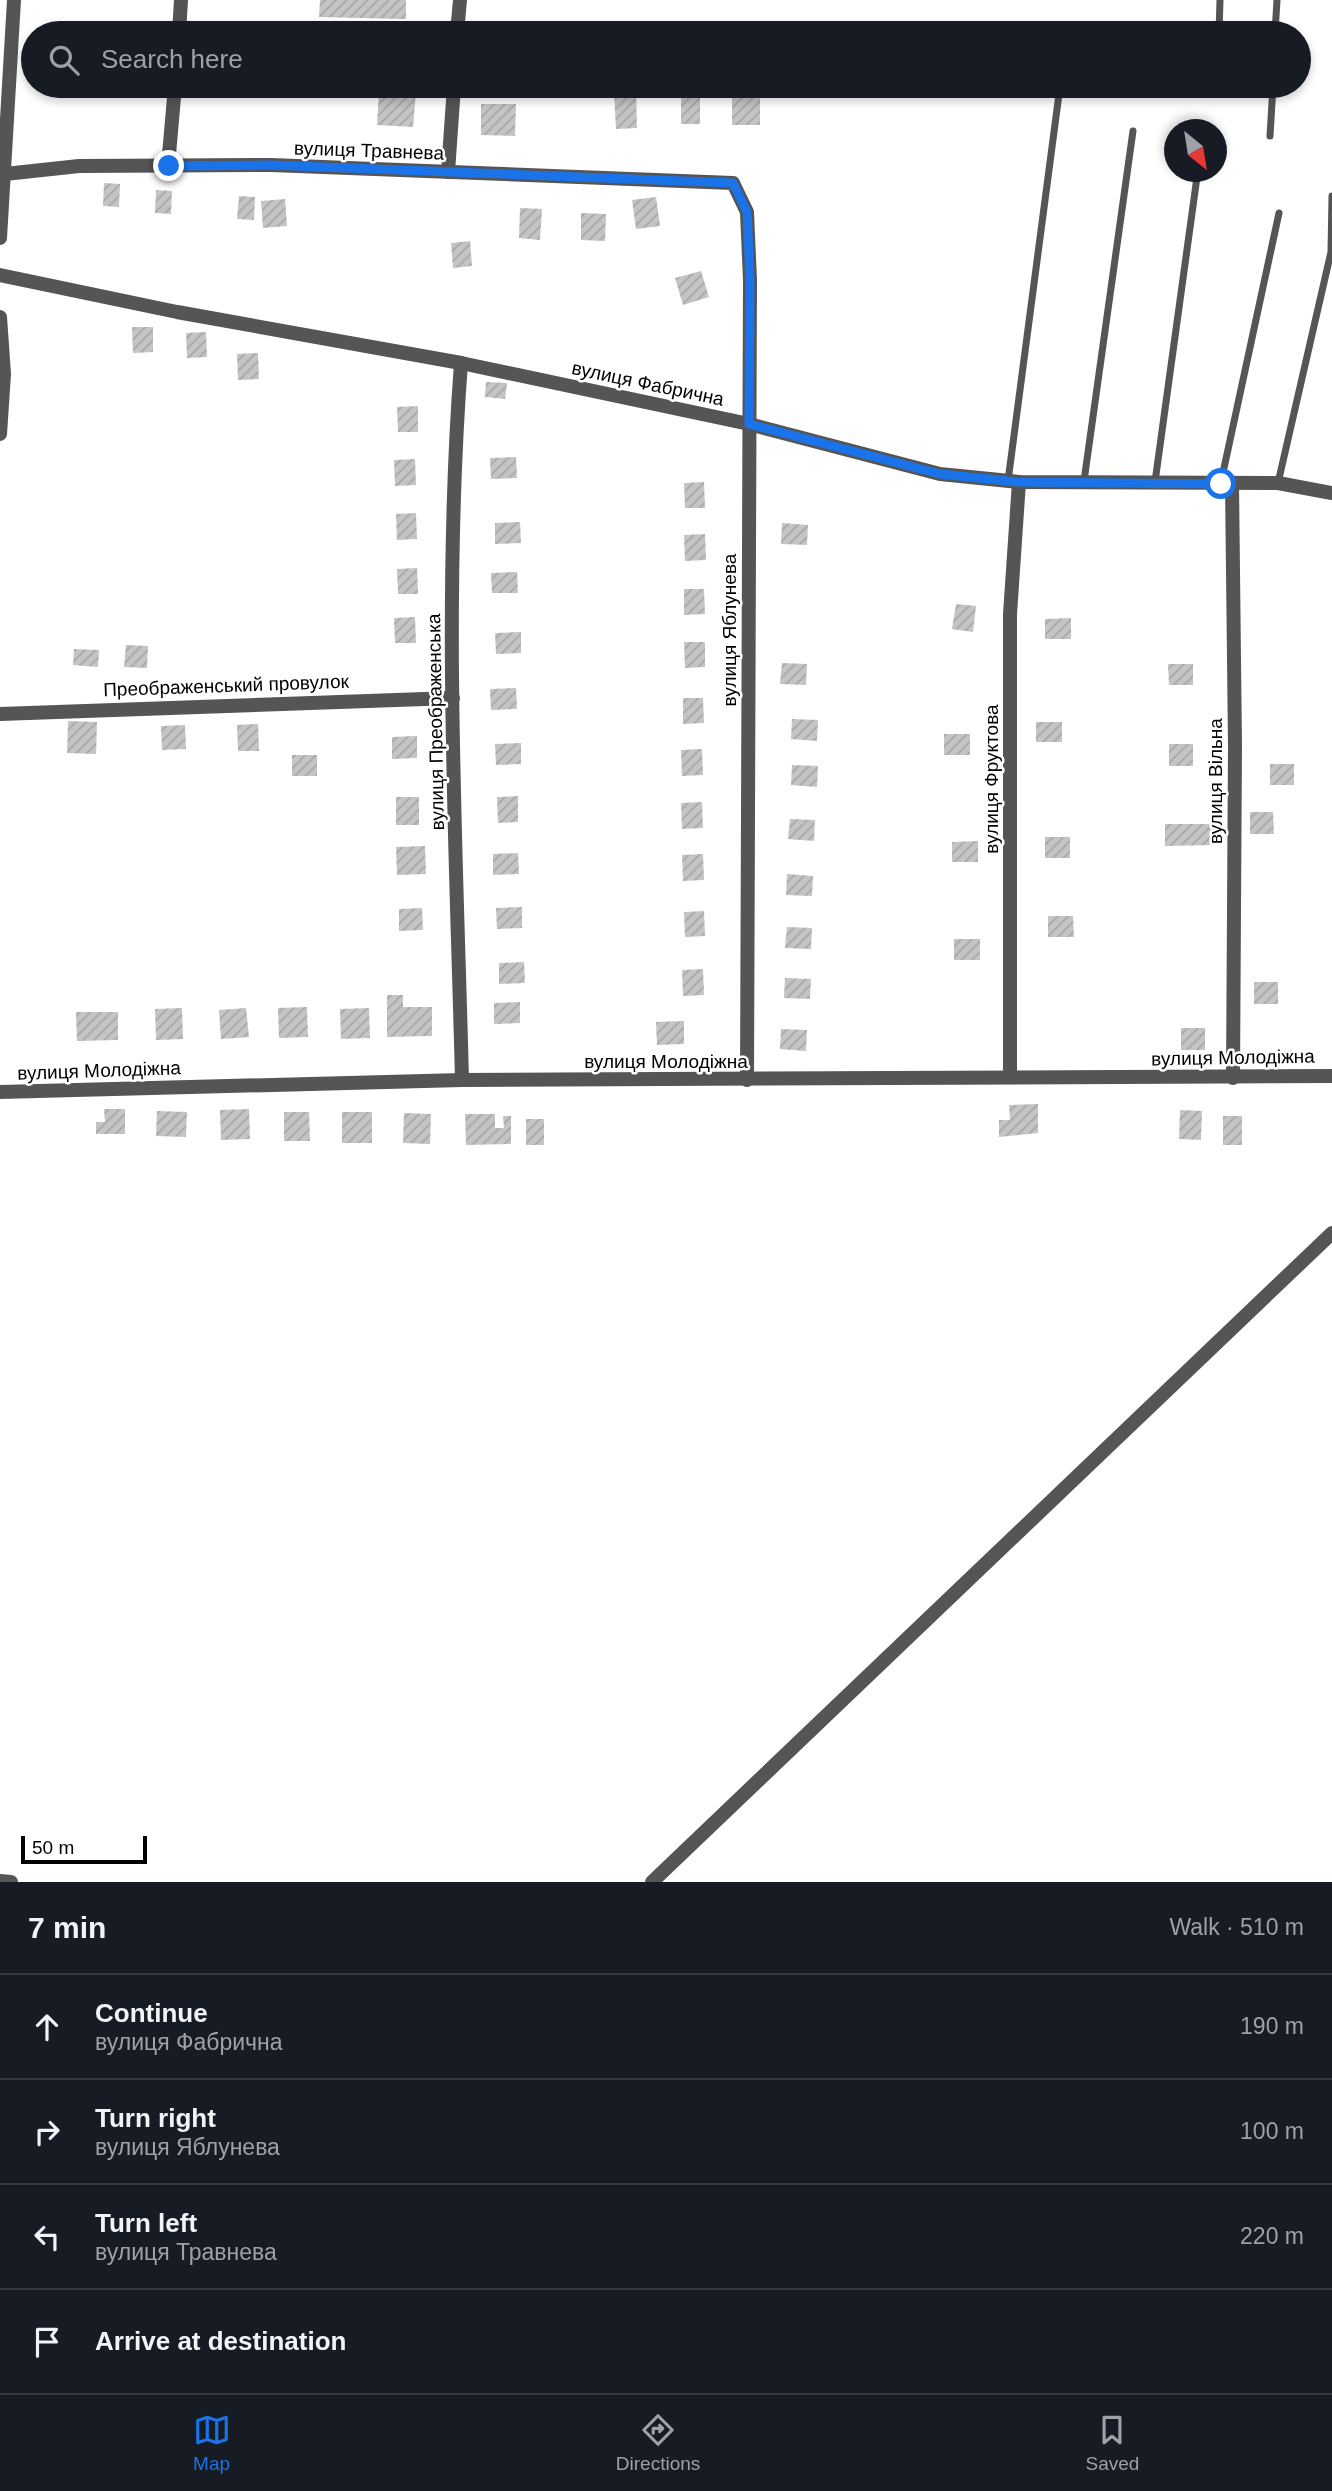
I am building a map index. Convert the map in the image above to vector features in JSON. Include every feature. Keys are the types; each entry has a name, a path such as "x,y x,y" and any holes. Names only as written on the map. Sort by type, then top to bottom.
{"street":[{"path":"0,238 5,174 6,33 14,0"},
{"path":"179,21 181,0"},
{"path":"458,21 460,0"},
{"path":"169,166 173,98"},
{"path":"448,172 453,98"},
{"name":"вулиця Травнева","path":"5,174 79,166 271,165 733,183"},
{"name":"вулиця Яблунева","path":"733,183 747,212 750,280 747,1080"},
{"name":"вулиця Фабрична","path":"0,275 177,312 461,363 749,424 940,474 1014,481 1278,483 1332,493"},
{"path":"0,317 4,374 0,434"},
{"name":"вулиця Преображенська","path":"461,363 454,457 453,698 462,1080"},
{"name":"вулиця Фруктова","path":"1010,1077 1010,614 1014,481"},
{"name":"вулиця Вільна","path":"1226,484 1235,745 1233,1078"},
{"name":"Преображенський провулок","path":"0,714 453,698"},
{"name":"вулиця Молодіжна","path":"0,1092 462,1080 1332,1076"},
{"path":"652,1882 1332,1233"},
{"path":"0,1881 11,1882"}],"lane":[{"path":"1219,21 1220,0"},
{"path":"1276,21 1277,0"},
{"path":"1014,481 1059,98"},
{"path":"1270,136 1272,98"},
{"path":"1084,481 1133,131"},
{"path":"1155,483 1196,182"},
{"path":"1278,483 1331,252 1332,196"},
{"path":"1226,484 1279,212"}],"building":[{"path":"320,0 406,0 406,19 319,17"},
{"path":"379,98 415,98 413,127 377,125"},
{"path":"614,98 636,98 637,128 616,129"},
{"path":"681,98 700,98 700,124 681,124"},
{"path":"732,98 760,98 760,125 732,125"},
{"path":"481,104 516,104 515,136 481,135"},
{"path":"104,183 120,184 119,207 103,206"},
{"path":"156,190 172,191 171,214 155,213"},
{"path":"239,196 255,197 254,220 237,219"},
{"path":"656,197 660,226 636,229 632,200"},
{"path":"285,199 287,226 263,228 261,201"},
{"path":"520,208 542,209 540,240 519,238"},
{"path":"581,213 606,214 605,241 581,240"},
{"path":"470,241 472,266 453,268 451,243"},
{"path":"701,271 709,297 683,305 675,278"},
{"path":"132,327 153,327 153,352 133,353"},
{"path":"206,332 207,357 187,358 186,333"},
{"path":"258,353 259,379 238,380 237,354"},
{"path":"486,382 507,383 505,399 485,397"},
{"path":"418,406 418,432 398,432 397,407"},
{"path":"516,457 517,478 491,479 490,458"},
{"path":"415,459 416,485 395,486 394,460"},
{"path":"704,482 705,508 685,508 684,483"},
{"path":"416,513 417,539 397,540 396,514"},
{"path":"520,522 521,543 495,544 495,523"},
{"path":"782,523 808,525 807,545 781,544"},
{"path":"705,534 706,560 685,561 684,535"},
{"path":"417,568 418,594 398,594 397,569"},
{"path":"517,572 518,593 492,593 491,573"},
{"path":"684,589 704,589 705,614 684,615"},
{"path":"956,604 976,606 973,632 952,629"},
{"path":"415,617 416,643 395,643 394,618"},
{"path":"1071,618 1071,639 1045,639 1045,619"},
{"path":"521,632 521,653 496,654 495,633"},
{"path":"684,642 705,642 705,667 685,668"},
{"path":"126,645 148,646 147,668 124,667"},
{"path":"74,649 99,650 98,667 73,665"},
{"path":"782,663 807,664 806,685 780,684"},
{"path":"1168,664 1193,664 1193,685 1169,685"},
{"path":"516,688 517,709 491,710 490,689"},
{"path":"683,698 703,698 704,723 683,724"},
{"path":"792,719 818,720 817,741 791,739"},
{"path":"68,721 97,722 96,754 67,753"},
{"path":"1036,722 1062,722 1062,742 1036,742"},
{"path":"258,724 259,751 238,751 237,725"},
{"path":"185,725 186,749 162,750 161,726"},
{"path":"944,734 970,734 970,755 944,755"},
{"path":"417,736 417,758 392,759 392,737"},
{"path":"521,743 521,764 496,765 495,744"},
{"path":"1169,744 1193,744 1193,766 1169,766"},
{"path":"702,749 703,775 682,776 681,750"},
{"path":"292,755 317,755 317,776 292,776"},
{"path":"1270,764 1294,764 1294,785 1270,785"},
{"path":"792,765 818,766 817,787 791,785"},
{"path":"518,796 518,822 498,823 497,797"},
{"path":"396,797 419,797 419,825 396,825"},
{"path":"702,802 703,828 682,829 681,803"},
{"path":"1250,812 1273,812 1274,834 1250,834"},
{"path":"790,819 815,820 814,841 788,839"},
{"path":"1165,824 1211,824 1212,845 1165,846"},
{"path":"1045,837 1070,837 1070,858 1045,858"},
{"path":"978,841 978,862 952,862 952,842"},
{"path":"425,846 426,874 397,875 396,847"},
{"path":"518,853 519,874 493,875 493,854"},
{"path":"703,854 704,880 683,881 682,855"},
{"path":"787,874 813,876 812,896 786,895"},
{"path":"522,907 522,928 497,929 496,908"},
{"path":"422,908 423,930 399,931 399,909"},
{"path":"704,911 705,936 685,937 684,912"},
{"path":"1048,916 1073,916 1074,937 1048,937"},
{"path":"787,927 812,928 811,949 785,948"},
{"path":"954,939 980,939 980,960 954,960"},
{"path":"524,962 525,983 499,984 499,963"},
{"path":"703,969 704,995 683,996 682,970"},
{"path":"785,978 811,979 810,999 784,998"},
{"path":"1254,982 1278,982 1278,1004 1254,1004"},
{"path":"387,995 403,995 403,1007 432,1007 432,1036 387,1037"},
{"path":"520,1002 520,1023 494,1024 494,1003"},
{"path":"307,1007 308,1037 279,1038 278,1008"},
{"path":"182,1008 183,1039 156,1040 155,1009"},
{"path":"246,1008 249,1037 221,1039 219,1010"},
{"path":"369,1008 370,1038 341,1039 340,1009"},
{"path":"76,1012 118,1012 118,1040 77,1041"},
{"path":"684,1021 684,1044 657,1045 656,1022"},
{"path":"1181,1028 1205,1028 1205,1050 1181,1050"},
{"path":"781,1029 807,1030 806,1051 780,1049"},
{"path":"1038,1104 1038,1133 999,1137 999,1120 1010,1120 1009,1105"},
{"path":"104,1109 125,1109 125,1134 96,1134 96,1122 105,1122"},
{"path":"249,1109 250,1139 221,1140 220,1110"},
{"path":"1180,1110 1202,1111 1201,1140 1179,1139"},
{"path":"157,1111 187,1112 186,1137 156,1136"},
{"path":"284,1112 309,1112 310,1141 284,1141"},
{"path":"342,1112 372,1112 372,1143 342,1143"},
{"path":"404,1113 431,1114 430,1144 403,1143"},
{"path":"465,1114 495,1114 495,1128 504,1128 503,1116 511,1116 511,1144 466,1145"},
{"path":"1223,1116 1242,1116 1242,1145 1223,1145"},
{"path":"526,1119 544,1119 544,1145 526,1145"}],"route":[{"path":"169,166 271,165 733,183 747,212 750,280 749,424 940,474 1019,482 1221,484"}]}
